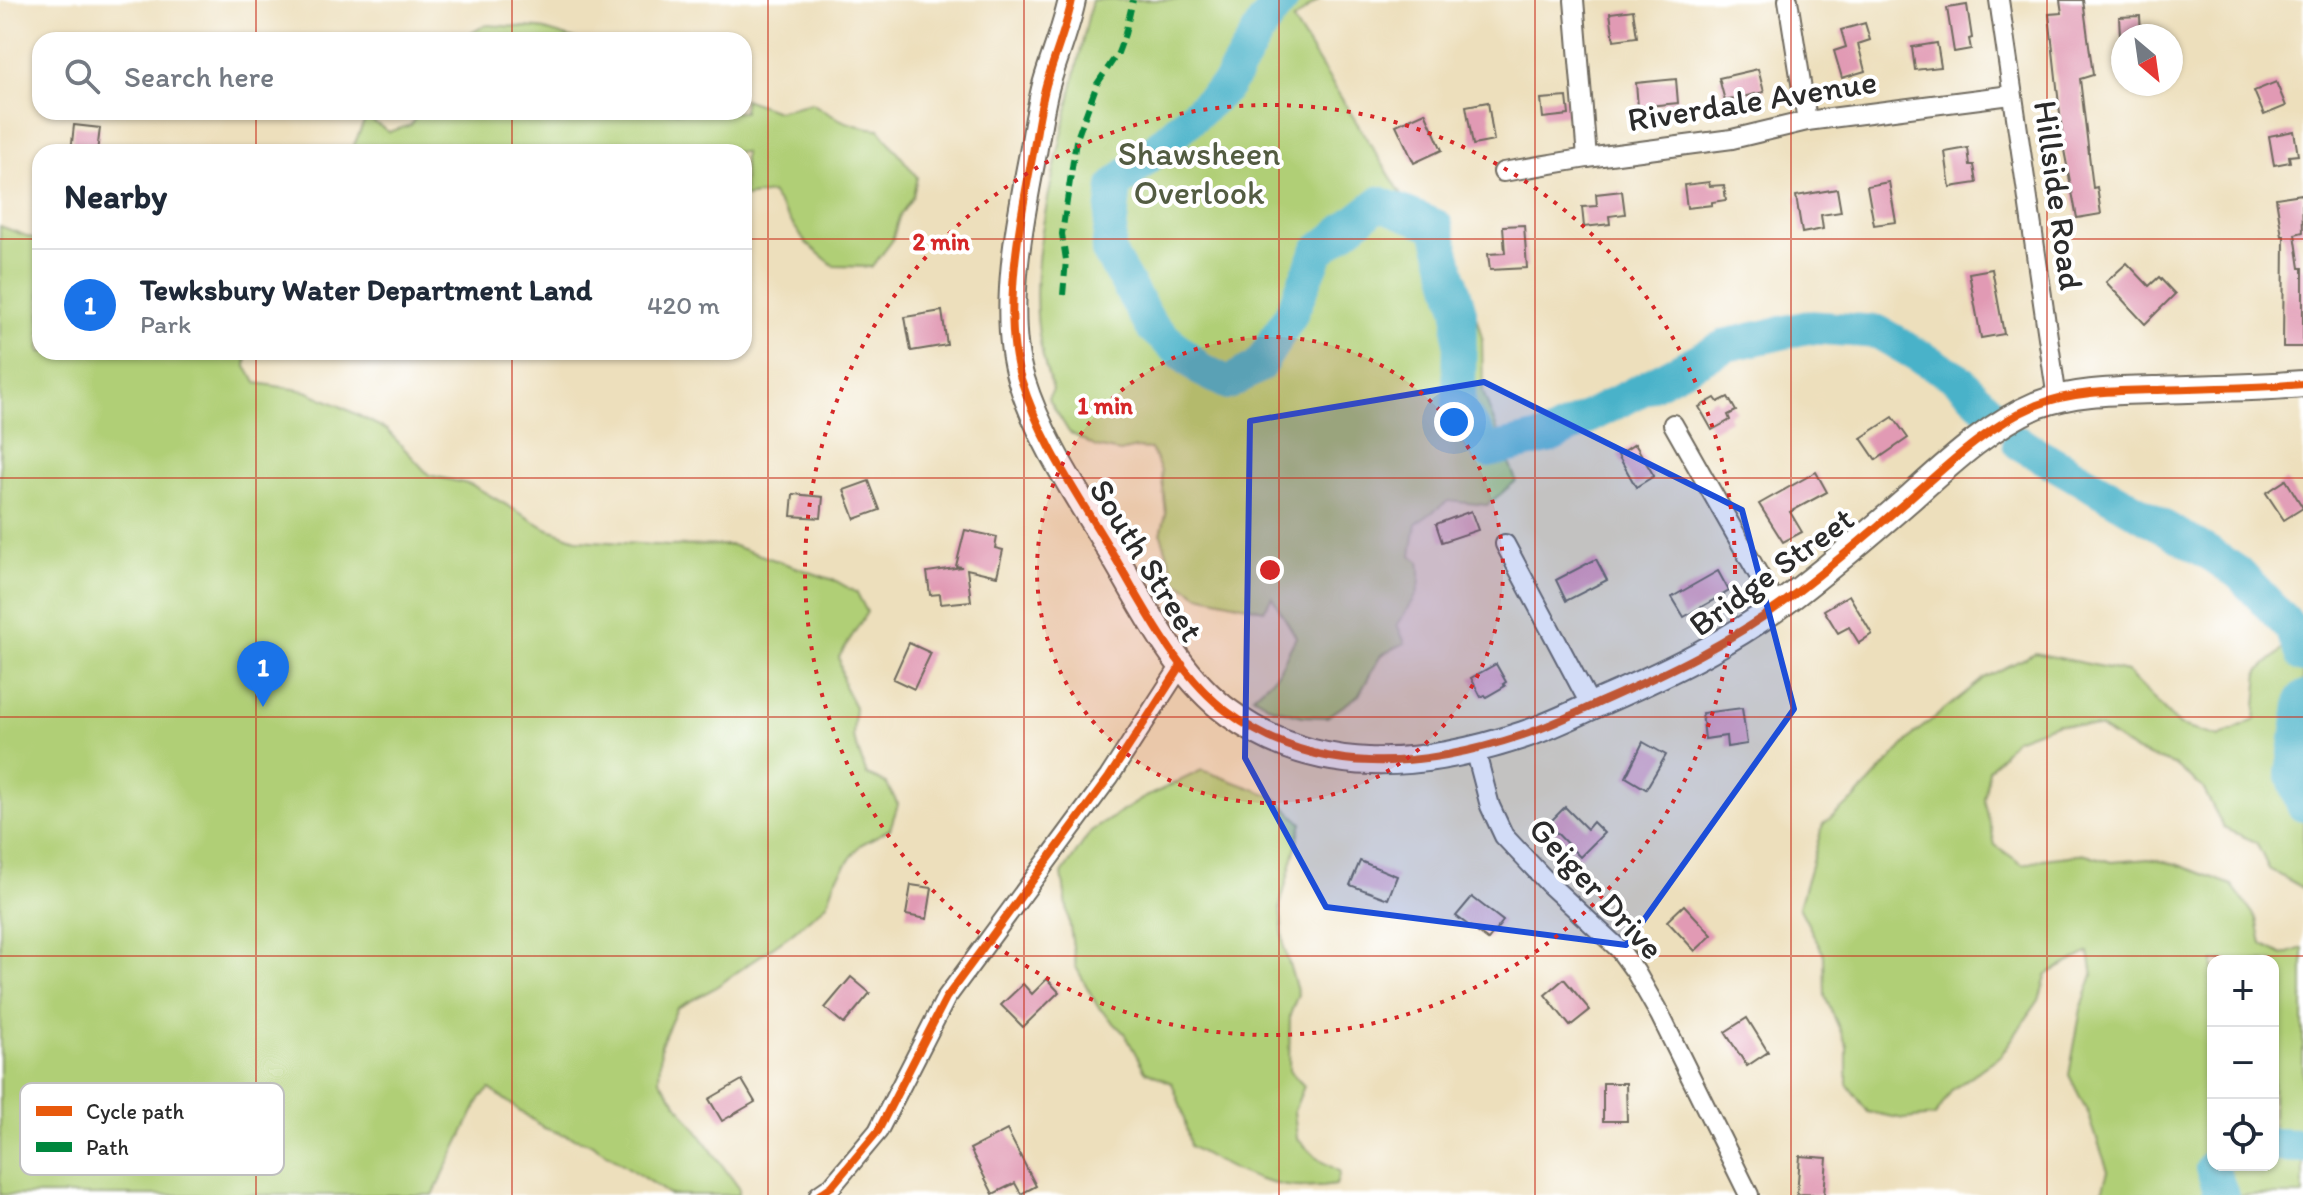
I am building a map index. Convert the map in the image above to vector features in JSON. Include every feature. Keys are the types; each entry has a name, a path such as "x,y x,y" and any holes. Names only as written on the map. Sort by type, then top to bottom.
{"street":[{"name":"South Street","path":"819,1195 832,1186 878,1131 946,998 1109,777 1182,664 1143,607 1063,475 1041,432 1019,375 1014,332 1015,252 1046,86 1072,0"},
{"path":"1574,0 1587,158"},
{"path":"1788,0 1807,121"},
{"name":"Hillside Road","path":"1999,0 2057,399"},
{"name":"Riverdale Avenue","path":"1503,172 1732,139 1807,121 2011,95"},
{"name":"Bridge Street","path":"1182,664 1203,691 1243,723 1319,757 1361,761 1416,760 1475,749 1526,735 1693,660 1738,635 1875,529 1951,462 2008,421 2038,405 2057,399 2127,391 2303,384"},
{"path":"1673,424 1777,607"},
{"path":"1505,544 1591,706"},
{"name":"Geiger Drive","path":"1475,749 1490,806 1504,836 1550,885 1619,949 1635,971 1749,1195"}],"highlighted area":[{"path":"1484,382 1742,510 1794,709 1626,945 1326,907 1245,758 1250,421"}],"green space":[{"name":"Shawsheen Overlook","path":"1092,0 1318,0 1293,21 1404,198 1458,249 1482,338 1483,392 1516,481 1487,505 1448,501 1416,524 1411,555 1419,561 1419,588 1397,624 1405,643 1381,655 1359,695 1327,717 1303,716 1273,708 1253,696 1278,673 1296,637 1272,597 1264,610 1199,595 1176,581 1161,534 1166,514 1161,471 1151,449 1136,448 1120,452 1096,447 1069,432 1048,398 1053,390 1043,359 1038,328 1037,267 1046,206"},
{"path":"485,25 538,28 551,32 473,32"},
{"path":"752,102 777,111 812,103 844,121 879,129 917,177 913,196 899,217 892,241 872,267 834,266 806,243 771,193 752,196 752,144 354,144 365,120 371,120 389,132 411,125 414,120 752,120"},
{"path":"0,226 32,238 32,360 246,360 246,367 257,383 306,391 342,407 387,430 429,475 472,485 546,528 579,540 668,546 731,545 836,581 857,593 867,612 839,657 844,686 855,707 853,736 867,775 886,783 898,804 890,829 860,845 836,879 827,904 791,934 713,989 677,1008 661,1044 659,1079 739,1188 739,1195 670,1195 592,1144 544,1128 490,1089 481,1097 433,1195 0,1195"},
{"path":"2303,631 2303,888 2269,869 2256,842 2224,828 2203,788 2176,766 2135,751 2100,728 2058,723 2015,739 1989,770 1984,799 1995,845 2023,865 2043,859 2086,854 2111,862 2149,859 2176,864 2232,885 2257,919 2262,944 2283,955 2303,948 2303,1195 2101,1195 2108,1171 2088,1113 2069,1075 2081,1009 2093,975 2089,952 2047,974 2039,1000 2001,1055 1952,1090 1935,1116 1904,1119 1868,1112 1847,1084 1847,1046 1825,996 1824,955 1799,907 1823,824 1856,798 1914,734 1984,678 2035,653 2127,672 2180,726 2219,737 2255,720 2259,671"},
{"path":"1202,770 1273,796 1302,823 1280,906 1284,947 1298,994 1290,1015 1289,1070 1304,1086 1294,1111 1297,1138 1317,1158 1340,1172 1336,1185 1296,1187 1260,1180 1190,1146 1172,1083 1145,1071 1125,1034 1098,1007 1076,967 1062,874 1091,831 1144,798"}],"building":[{"path":"2060,0 2083,0 2093,75 2080,79 2093,188 2097,187 2101,214 2077,218 2064,150 2049,14 2062,13"},
{"path":"1967,5 1971,49 1954,52 1947,8"},
{"path":"1633,10 1637,37 1614,40 1610,13"},
{"path":"2140,16 2140,24 2119,24 2119,17"},
{"path":"1865,23 1870,40 1858,44 1865,71 1842,78 1834,51 1846,47 1841,30"},
{"path":"1937,43 1941,67 1915,70 1912,47"},
{"path":"1758,69 1764,92 1725,101 1719,78"},
{"path":"1676,79 1678,103 1638,107 1636,83"},
{"path":"2276,82 2286,106 2264,115 2254,91"},
{"path":"1567,97 1569,115 1543,118 1541,99"},
{"path":"1488,102 1494,141 1473,145 1466,106"},
{"path":"1425,112 1442,150 1414,163 1396,125"},
{"path":"74,125 100,128 98,144 72,144"},
{"path":"2294,131 2298,155 2289,156 2290,162 2274,165 2269,136"},
{"path":"1968,148 1977,183 1950,187 1945,152"},
{"path":"1709,182 1710,186 1724,185 1726,200 1687,208 1684,185"},
{"path":"1889,182 1896,222 1874,225 1867,186"},
{"path":"1837,189 1841,212 1821,215 1823,229 1802,233 1796,196"},
{"path":"1622,191 1625,214 1609,216 1610,224 1584,227 1582,207 1597,206 1596,194"},
{"path":"2302,194 2303,232 2295,234 2300,268 2303,268 2303,347 2283,347 2284,236 2276,198"},
{"path":"1524,225 1527,268 1490,270 1488,254 1505,253 1503,226"},
{"path":"2127,263 2149,286 2159,277 2175,294 2145,324 2106,282"},
{"path":"1992,269 2004,334 1981,338 1969,273"},
{"path":"942,311 947,345 911,351 905,317"},
{"path":"1728,397 1736,411 1728,415 1730,420 1712,430 1699,407 1715,398 1718,402"},
{"path":"1893,417 1908,438 1876,460 1861,438"},
{"path":"1635,444 1654,476 1636,487 1618,455"},
{"path":"1816,472 1827,492 1790,512 1802,532 1783,542 1759,504"},
{"path":"2286,480 2303,508 2284,520 2266,493"},
{"path":"869,481 880,510 855,519 844,490"},
{"path":"793,494 823,497 821,518 791,516"},
{"path":"1471,511 1478,530 1442,542 1436,524"},
{"path":"965,530 997,537 995,548 1003,550 997,576 967,569 971,601 941,604 940,594 930,595 927,572 962,567 956,566"},
{"path":"1596,559 1607,580 1566,601 1556,580"},
{"path":"1718,571 1729,591 1684,617 1672,597"},
{"path":"1849,595 1872,634 1859,643 1849,627 1838,633 1824,610"},
{"path":"909,643 931,653 914,689 893,679"},
{"path":"1496,664 1506,682 1503,684 1505,686 1481,697 1471,678"},
{"path":"1742,708 1747,744 1727,747 1726,736 1705,739 1702,713"},
{"path":"1643,742 1666,755 1646,789 1626,777"},
{"path":"1565,807 1587,829 1593,822 1604,833 1580,857 1548,824"},
{"path":"1360,861 1397,876 1388,899 1350,885"},
{"path":"911,885 932,888 927,919 906,915"},
{"path":"1472,897 1503,921 1488,940 1456,916"},
{"path":"1684,905 1712,935 1695,951 1667,921"},
{"path":"851,977 870,993 844,1024 825,1008"},
{"path":"1047,979 1059,992 1023,1027 1001,1005 1023,984 1032,994"},
{"path":"1564,979 1590,1010 1570,1026 1545,995"},
{"path":"1747,1018 1768,1052 1747,1066 1725,1032"},
{"path":"742,1080 755,1102 722,1121 709,1099"},
{"path":"1603,1083 1626,1083 1627,1121 1603,1121"},
{"path":"1007,1130 1036,1186 1021,1194 1015,1183 993,1194 970,1149"},
{"path":"1800,1156 1827,1158 1824,1195 1797,1194"}],"waterway":[{"path":"1282,0 1264,22 1227,86 1115,186 1108,251 1152,327 1200,369 1228,383 1259,366 1290,316 1318,251 1379,203 1436,226 1460,312 1459,409 1488,451 1552,436 1727,345 1808,327 1878,332 1957,378 1990,411"},
{"path":"2019,443 2240,574 2292,629 2303,656"},
{"path":"2303,698 2292,773 2303,805"},
{"path":"2297,731 2303,728"},
{"path":"2279,1145 2303,1146"},
{"path":"2213,1171 2222,1195"}],"marked path":[{"path":"1063,295 1066,260 1062,234 1076,141 1097,84 1118,53 1133,0"}],"cycle path":[{"path":"1072,0 1044,94 1018,237 1013,326 1021,379 1055,457 1172,652 1198,685 1229,713 1263,734 1299,749 1335,758 1372,761 1448,755 1533,731 1654,678 1765,616 1849,550 1969,447 2002,423 2037,405 2095,393 2303,384"},
{"path":"819,1195 832,1186 878,1131 946,998 1109,777 1182,664"}],"place":[{"name":"Tewksbury Water Department Land","path":"263,707"}]}
